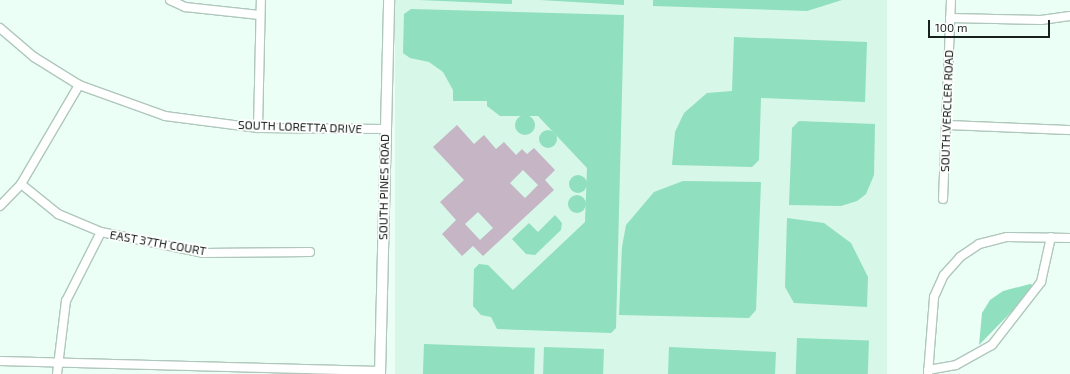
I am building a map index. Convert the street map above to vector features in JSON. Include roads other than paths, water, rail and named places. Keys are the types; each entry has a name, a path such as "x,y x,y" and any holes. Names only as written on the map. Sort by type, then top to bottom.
{"street":[{"path":"170,0 185,6 260,15"},
{"path":"258,128 260,0"},
{"name":"SOUTH PINES ROAD","path":"380,372 389,0"},
{"name":"SOUTH VERCLER ROAD","path":"943,199 951,0"},
{"path":"950,18 1041,20 1070,16"},
{"name":"SOUTH LORETTA DRIVE","path":"0,28 34,57 79,86 165,116 258,128 385,129"},
{"path":"0,206 21,184 79,86"},
{"path":"946,125 1070,130"},
{"name":"EAST 37TH COURT","path":"21,184 58,214 101,232 203,252 310,252"},
{"path":"57,374 66,301 101,232"},
{"path":"1050,237 1041,282 992,346 956,365 928,372 934,297 944,275 960,258 979,244 1007,237 1050,237 1070,238"},
{"path":"0,361 308,372 380,372"}]}
